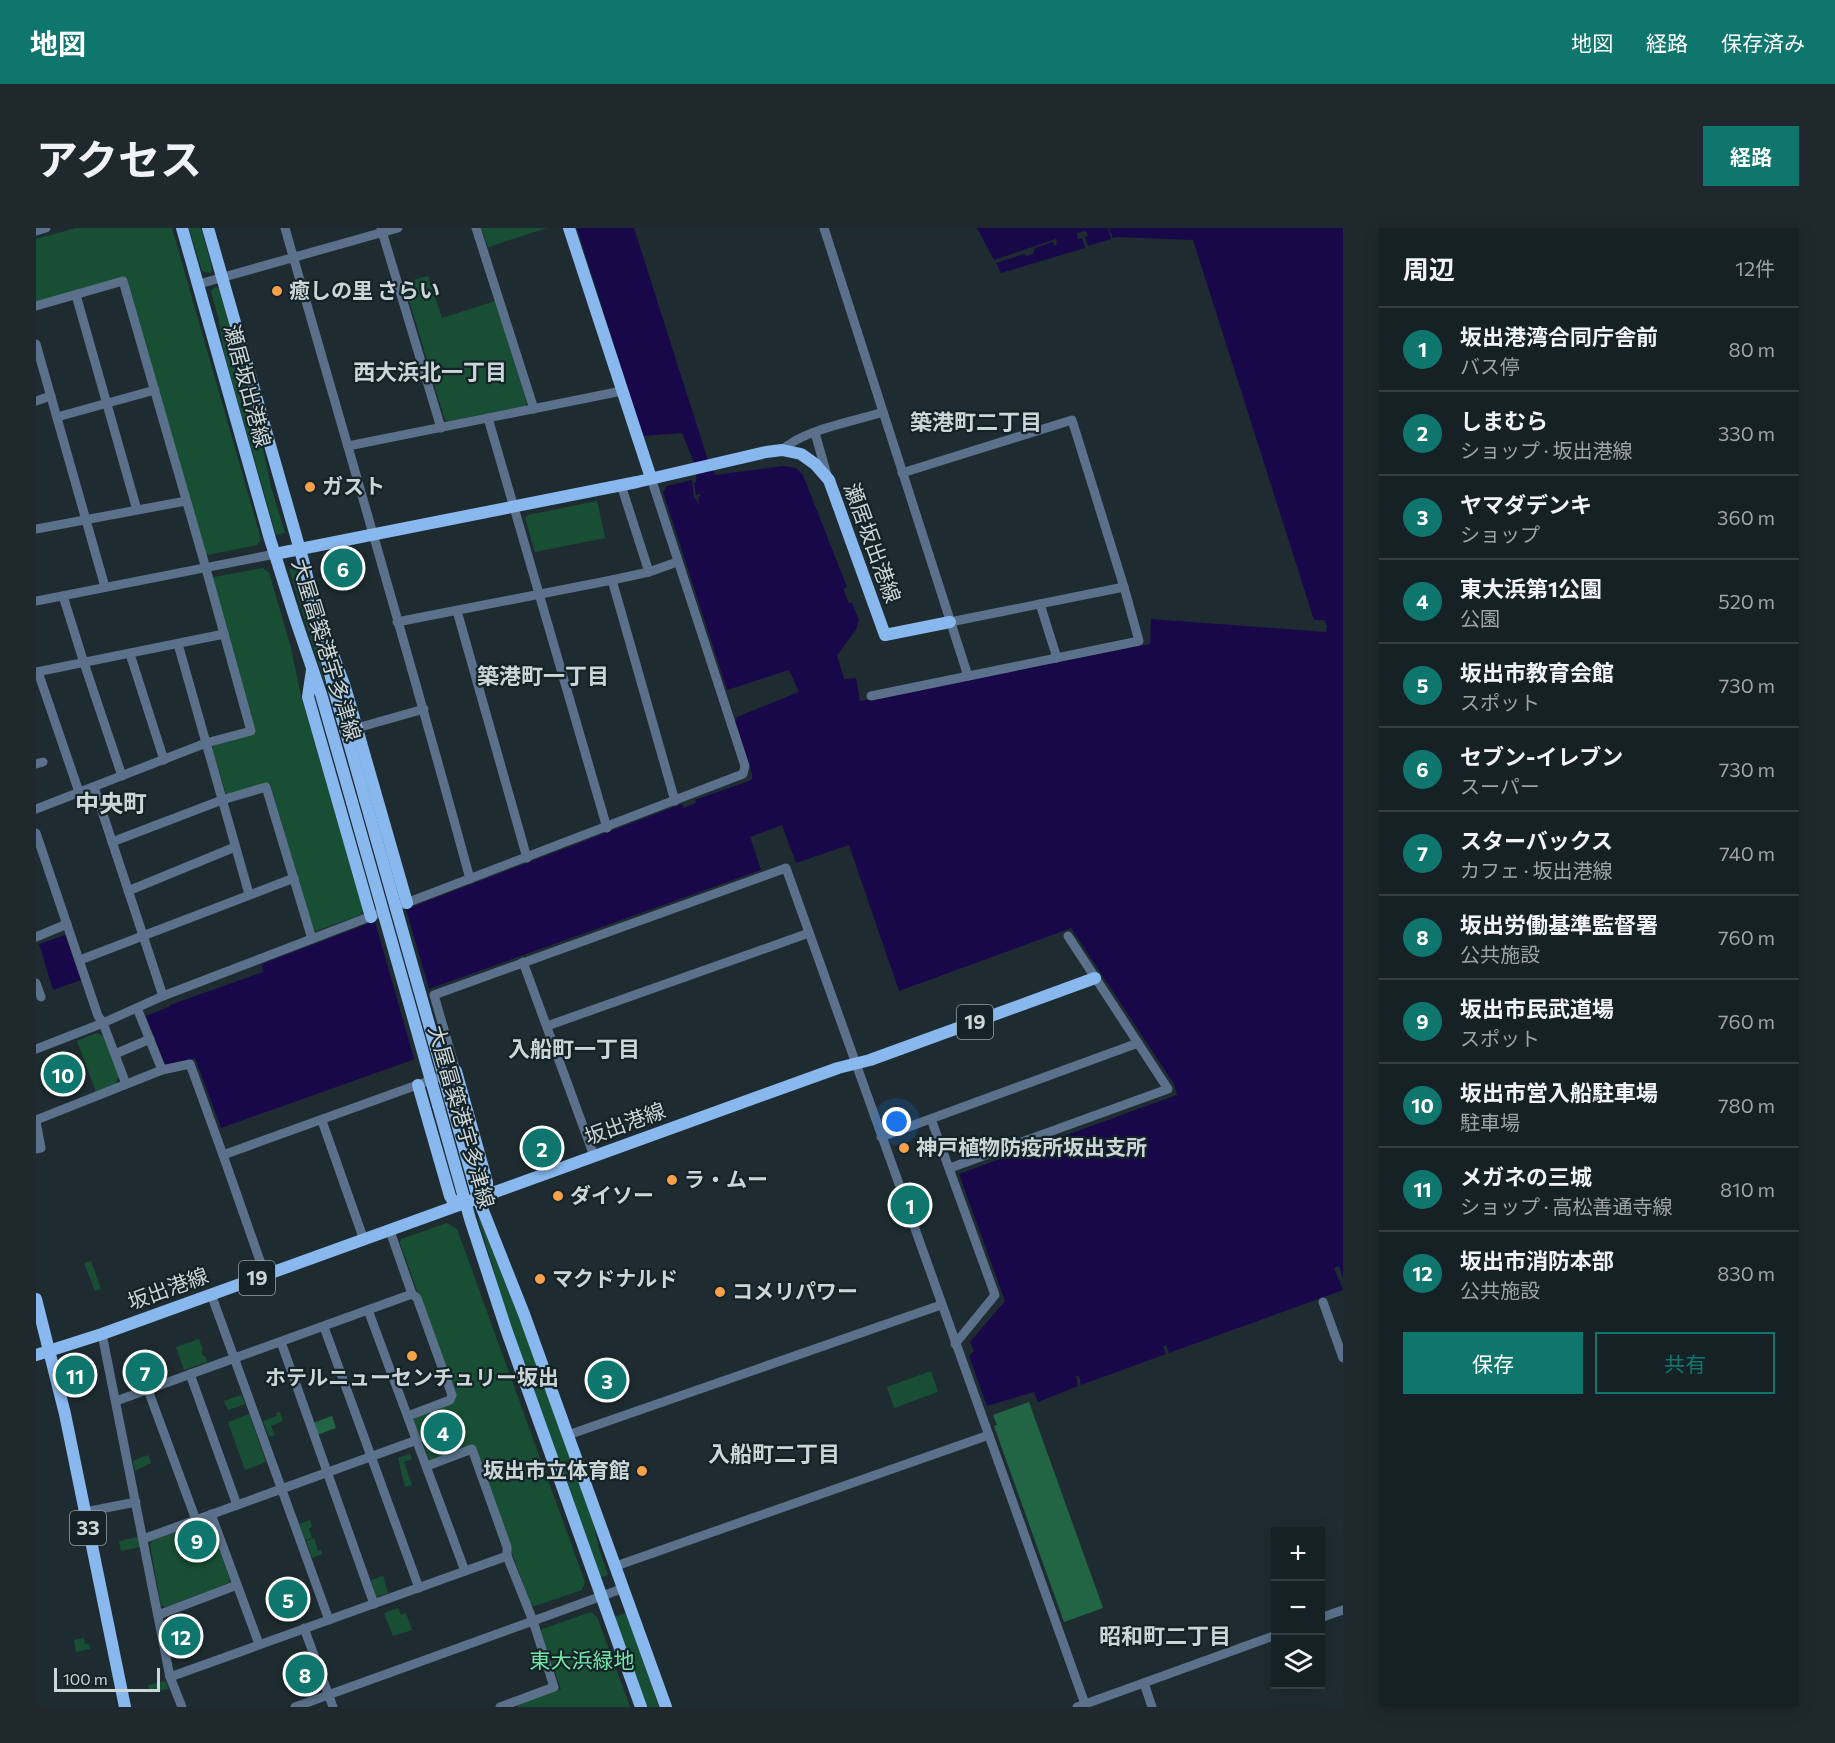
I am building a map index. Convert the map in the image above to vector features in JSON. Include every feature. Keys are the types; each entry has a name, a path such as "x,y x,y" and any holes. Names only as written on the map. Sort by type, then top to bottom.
{"main road":[{"name":"瀬居坂出港線","path":"182,228 275,554"},
{"name":"瀬居坂出港線","path":"208,228 299,549"},
{"path":"569,228 651,478 782,450"},
{"name":"瀬居坂出港線","path":"782,450 801,454 829,480 885,635 951,622"},
{"name":"大屋冨築港宇多津線","path":"640,1707 517,1362 465,1202 352,802 275,554 651,478"},
{"name":"大屋冨築港宇多津線","path":"299,549 334,690 478,1198 524,1314 666,1707"},
{"path":"316,612 345,687 407,903"},
{"path":"312,670 308,697 371,917"},
{"name":"坂出港線","path":"36,1355 102,1334 1095,978"},
{"path":"456,1071 487,1182 487,1187 478,1198"},
{"path":"418,1084 450,1196 453,1201 465,1202"},
{"path":"36,1299 49,1350"},
{"name":"33","path":"49,1350 65,1414 125,1707"}],"street":[{"path":"36,231 46,228"},
{"path":"285,228 424,709 470,879"},
{"path":"199,284 294,258 381,230 398,228"},
{"path":"476,228 534,409"},
{"path":"824,228 968,676"},
{"path":"381,230 441,428"},
{"path":"36,306 123,281 206,567 250,731 206,743 36,809"},
{"path":"76,295 137,510"},
{"path":"36,344 105,587"},
{"path":"57,417 155,390"},
{"path":"348,446 622,392"},
{"path":"36,401 51,396"},
{"path":"782,450 790,443 815,433 883,412"},
{"path":"488,418 607,828"},
{"path":"871,696 1139,641 1072,420 902,472"},
{"path":"815,433 829,480"},
{"path":"36,1049 103,1023 163,996 740,777 745,766 651,478"},
{"path":"621,485 649,572"},
{"path":"36,530 186,501"},
{"path":"36,601 275,554"},
{"path":"397,622 612,580 649,572 678,562"},
{"path":"612,580 675,801"},
{"path":"951,622 1124,587"},
{"path":"63,596 122,776"},
{"path":"1040,604 1057,658"},
{"path":"457,611 527,858"},
{"path":"79,792 37,672 224,634"},
{"path":"178,644 249,894"},
{"path":"130,654 164,760"},
{"path":"357,728 424,709"},
{"path":"94,787 163,996"},
{"path":"112,842 222,800 266,787 312,939"},
{"path":"36,833 98,1016 103,1023 126,1084"},
{"path":"128,891 235,847"},
{"path":"223,1155 456,1071 434,995 786,868 989,1435 1081,1706 1271,1636"},
{"path":"80,960 294,878"},
{"path":"36,937 67,924"},
{"path":"547,1026 809,933"},
{"path":"950,1168 1168,1089 1068,936"},
{"path":"523,962 594,1156"},
{"path":"36,983 41,997"},
{"path":"137,1008 162,1070"},
{"path":"115,1054 150,1039"},
{"path":"881,1137 1138,1043"},
{"path":"36,1149 41,1148 36,1120 162,1070 190,1064 265,1275"},
{"path":"931,1119 995,1294 955,1344"},
{"path":"322,1120 364,1240"},
{"path":"390,1231 452,1395 450,1400 408,1416"},
{"path":"211,1294 329,1620"},
{"path":"116,1401 412,1294"},
{"path":"1323,1302 1343,1358"},
{"path":"568,1435 941,1305"},
{"path":"368,1310 465,1571"},
{"path":"324,1327 419,1588"},
{"path":"102,1334 170,1677 182,1707"},
{"path":"281,1342 374,1604"},
{"path":"190,1374 237,1505"},
{"path":"148,1390 196,1520"},
{"path":"616,1566 989,1435"},
{"path":"143,1539 417,1440"},
{"path":"427,1466 472,1449 507,1547 507,1556 533,1621 554,1687 507,1706"},
{"path":"85,1512 136,1502"},
{"path":"211,1514 259,1644"},
{"path":"170,1677 507,1556"},
{"path":"158,1615 237,1585"},
{"path":"295,1707 624,1588"},
{"path":"1325,1616 1343,1610"},
{"path":"304,1628 333,1707"},
{"path":"1144,1683 1152,1707"}],"green space":[{"path":"76,228 172,228 261,539 257,545 207,555 205,553 126,277 36,302 36,239"},
{"path":"189,228 201,228 212,268 211,273 202,271"},
{"path":"481,228 547,228 488,247"},
{"path":"428,276 442,318 495,301 527,403 525,406 445,420 404,283"},
{"path":"215,287 219,289 285,533 276,535 224,353 211,291"},
{"path":"597,501 605,538 535,552 525,518 528,515"},
{"path":"298,567 326,688 289,569"},
{"path":"263,568 269,573 290,644 302,700 363,910 361,915 313,932 270,783 226,794 212,748 214,745 254,733 212,580 214,577"},
{"path":"97,1033 103,1036 119,1076 115,1085 96,1092 77,1041"},
{"path":"479,1218 522,1325 593,1522 608,1575 599,1578 498,1293"},
{"name":"東大浜緑地","path":"447,1223 457,1229 585,1582 582,1590 535,1606 531,1605 473,1446 431,1460 413,1419 415,1416 456,1399 400,1243 401,1239"},
{"path":"91,1261 101,1289 95,1291 84,1263"},
{"path":"199,1339 203,1350 201,1351 207,1362 184,1370 176,1347"},
{"path":"931,1371 938,1392 894,1408 887,1387"},
{"path":"241,1395 245,1404 228,1410 224,1401"},
{"path":"1029,1402 1103,1608 1064,1622 994,1426 997,1425 993,1415"},
{"path":"280,1412 283,1421 271,1426 275,1435 269,1437 263,1421 277,1416 276,1413"},
{"path":"249,1414 266,1462 245,1470 228,1422"},
{"path":"332,1416 336,1428 317,1435 313,1423"},
{"path":"410,1454 412,1459 404,1462 412,1485 405,1487 398,1458"},
{"path":"148,1455 151,1463 135,1471 133,1461"},
{"path":"310,1520 312,1526 309,1529 312,1538 305,1540 299,1524"},
{"path":"206,1521 209,1522 230,1580 229,1583 165,1607 161,1605 150,1544 152,1541"},
{"path":"138,1537 140,1547 121,1551 119,1541"},
{"path":"314,1538 318,1551 321,1550 322,1554 312,1558 306,1541"},
{"path":"383,1576 388,1593 376,1597 371,1580"},
{"path":"398,1608 401,1615 406,1613 412,1630 393,1636 384,1613"},
{"name":"東大浜緑地","path":"591,1612 597,1617 630,1707 517,1707 518,1704 561,1689 541,1633 542,1629"},
{"path":"626,1613 659,1707 646,1707 613,1617"},
{"path":"84,1638 85,1644 89,1644 90,1649 76,1652 74,1640"},
{"path":"166,1681 168,1689 150,1692 148,1685"}],"shaded area":[{"path":"577,228 634,228 707,457 715,475 783,466 796,468 803,475 847,587 843,589 859,620 856,630 837,655 844,679 856,678 860,701 1150,644 1151,619 1326,632 1327,626 1324,620 1314,620 1193,240 1113,238 1109,228 1343,228 1343,1278 1339,1266 1334,1268 1343,1290 1169,1353 1166,1345 1163,1346 1166,1354 1081,1385 1079,1376 1076,1376 1078,1386 1038,1402 1034,1392 987,1406 969,1356 974,1351 970,1342 1005,1301 959,1174 1177,1095 1174,1084 1071,928 899,991 849,845 796,863 782,825 750,837 761,870 398,1000 402,1017 432,1053 221,1128 195,1058 166,1067 146,1016 170,1005 263,972 262,964 682,804 684,808 696,803 695,800 749,781 752,779 752,774 735,721 737,717 799,692 789,670 727,690 663,492 667,486 692,480 694,499 699,505 698,497 701,496 696,495 694,483 697,470 682,433 643,436"},
{"path":"977,228 1108,228 1111,239 1088,246 1086,231 1077,233 1078,239 1082,238 1085,248 1001,273 996,263 1024,254 1026,256 1033,254 1035,248 1053,242 1054,246 1057,244 1056,239 994,260"},
{"path":"65,935 81,980 53,990 39,944"}],"pier":[{"path":"405,906 430,992 401,1002 404,1013 420,1008 434,1056 415,1062 374,918"}],"place":[{"name":"癒しの里 さらい","path":"277,291"},
{"name":"ガスト","path":"310,487"},
{"name":"セブン-イレブン","path":"343,568"},
{"name":"坂出市営入船駐車場","path":"63,1074"},
{"name":"しまむら","path":"542,1148"},
{"name":"神戸植物防疫所坂出支所","path":"904,1148"},
{"name":"ラ・ムー","path":"672,1180"},
{"name":"ダイソー","path":"558,1196"},
{"name":"坂出港湾合同庁舎前","path":"910,1205"},
{"name":"マクドナルド","path":"540,1279"},
{"name":"コメリパワー","path":"720,1292"},
{"name":"ホテルニューセンチュリー坂出","path":"412,1356"},
{"name":"スターバックス","path":"145,1372"},
{"name":"メガネの三城","path":"75,1375"},
{"name":"ヤマダデンキ","path":"607,1380"},
{"name":"東大浜第1公園","path":"443,1432"},
{"name":"坂出市立体育館","path":"642,1471"},
{"name":"坂出市民武道場","path":"197,1540"},
{"name":"坂出市教育会館","path":"288,1599"},
{"name":"坂出市消防本部","path":"181,1636"},
{"name":"坂出労働基準監督署","path":"305,1674"}],"district":[{"name":"西大浜北一丁目","path":"430,372"},
{"name":"築港町二丁目","path":"976,422"},
{"name":"築港町一丁目","path":"543,676"},
{"name":"中央町","path":"111,804"},
{"name":"入船町一丁目","path":"574,1049"},
{"name":"入船町二丁目","path":"774,1454"},
{"name":"昭和町二丁目","path":"1165,1636"}]}
